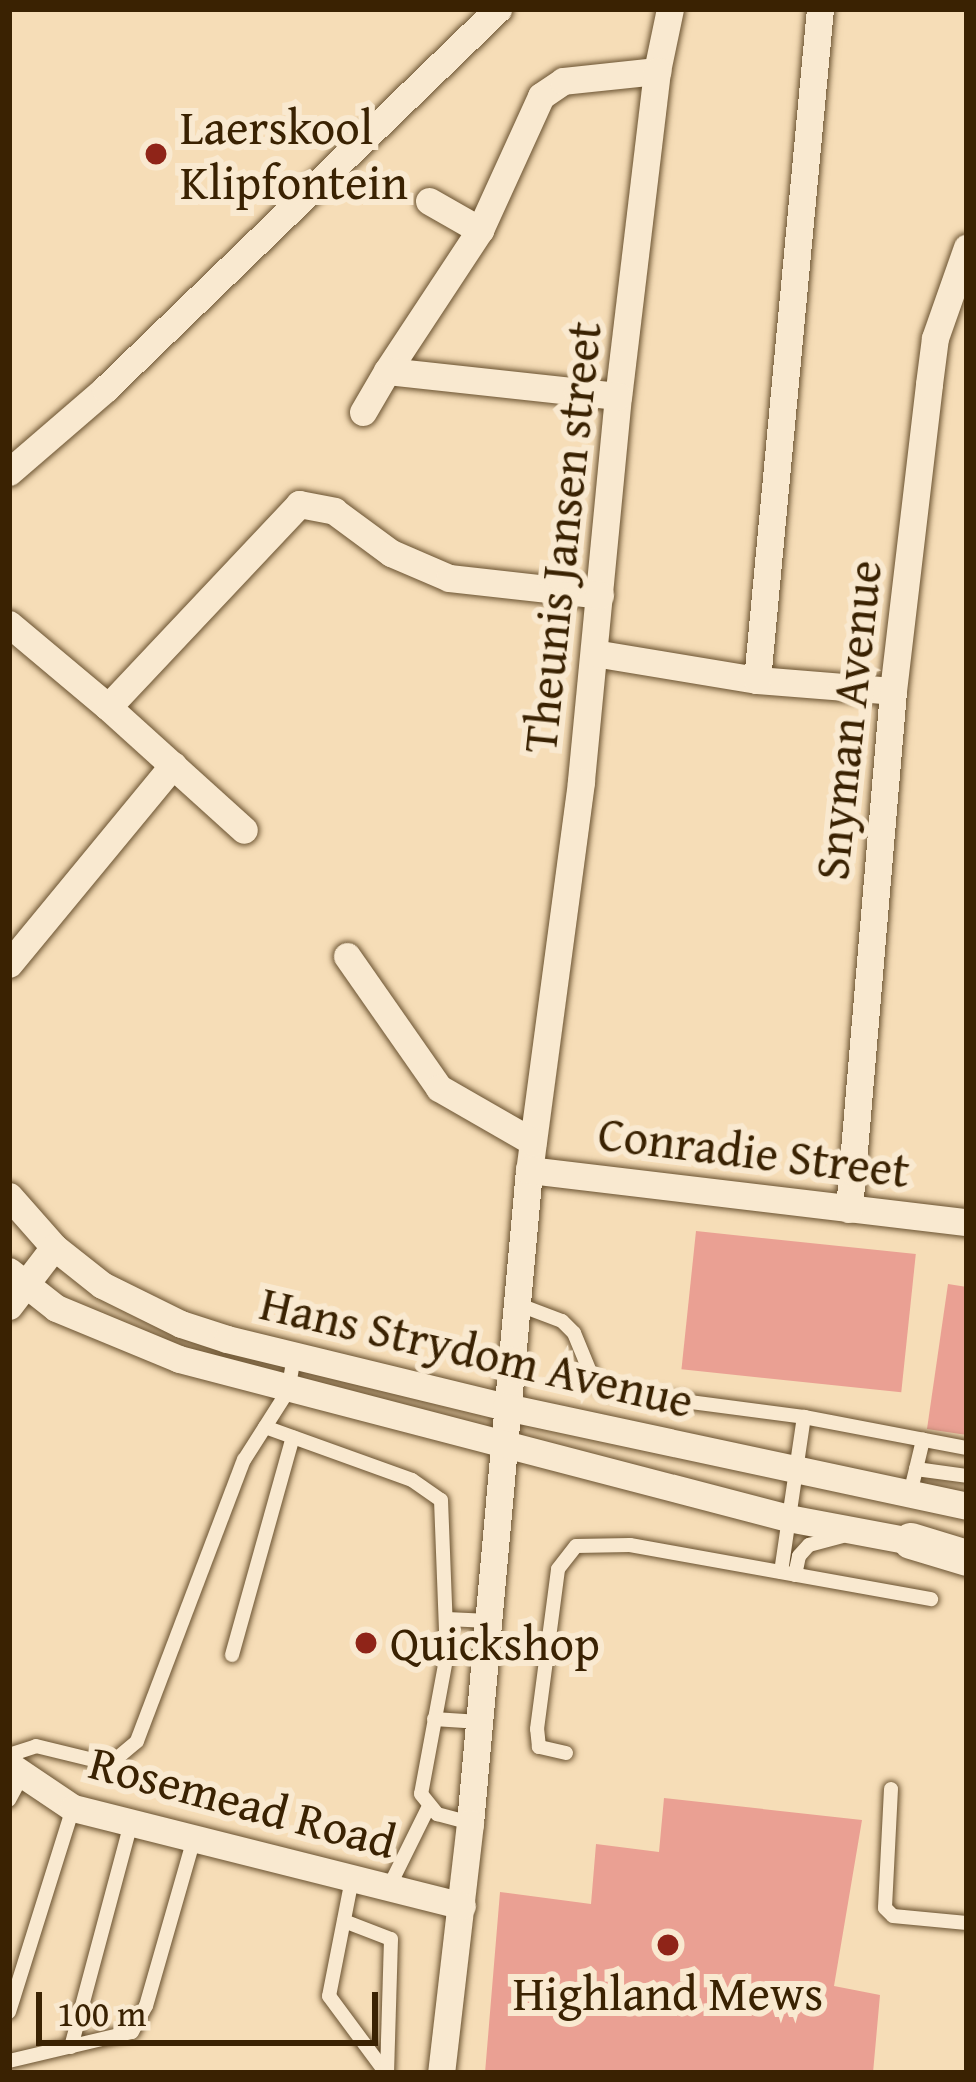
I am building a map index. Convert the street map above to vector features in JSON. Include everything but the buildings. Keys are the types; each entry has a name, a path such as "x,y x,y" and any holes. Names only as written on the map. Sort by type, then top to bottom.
{"main road":[{"path":"911,1541 967,1554"}],"street":[{"path":"9,472 104,389 498,9"},
{"name":"Theunis Jansen street","path":"442,2073 490,1622 531,1156 594,653 618,396 657,70 670,9"},
{"path":"758,680 820,9"},
{"path":"363,412 480,230 532,110 549,88 583,78 657,70"},
{"path":"429,201 480,230"},
{"name":"Snyman Avenue","path":"849,1209 893,691 934,338 967,247"},
{"path":"387,371 618,396"},
{"path":"108,707 299,504 334,511 391,553 449,578 600,595"},
{"path":"9,623 244,830"},
{"path":"594,653 758,680 893,691"},
{"path":"9,964 173,765"},
{"path":"347,956 439,1088 531,1156"},
{"name":"Conradie Street","path":"531,1156 849,1209 967,1222"},
{"name":"Hans Strydom Avenue","path":"9,1196 54,1247 102,1285 181,1324 506,1407 795,1469 913,1482 967,1506"},
{"path":"14,1288 54,1247"},
{"name":"Hans Strydom Avenue","path":"14,1288 144,1346 288,1391 788,1518 911,1541"},
{"name":"Rosemead Road","path":"12,1774 73,1808 462,1906"}],"lane":[{"path":"516,1304 562,1321 574,1333 592,1378 607,1391 804,1417 967,1448"},
{"path":"12,1774 36,1746 110,1764 137,1741 244,1460 288,1391 294,1356"},
{"path":"788,1574 788,1518 804,1417"},
{"path":"265,1427 435,1492 443,1508 440,1588 447,1619 447,1654 421,1776 428,1808 389,1887"},
{"path":"232,1655 292,1437"},
{"path":"922,1440 913,1482 967,1476"},
{"path":"788,1574 808,1545 859,1531"},
{"path":"566,1753 537,1744 558,1569 567,1552 589,1542 630,1545 931,1599"},
{"path":"447,1619 490,1622"},
{"path":"434,1719 480,1722"},
{"path":"891,1789 885,1908 898,1917 967,1923"},
{"path":"9,2012 73,1808"},
{"path":"428,1808 470,1823"},
{"path":"71,2047 131,1822"},
{"path":"9,2061 132,2032 140,2022 194,1839"},
{"path":"352,1878 329,1996 387,2073"},
{"path":"344,1921 391,1939 387,2073"}],"place":[{"name":"Laerskool Klipfontein","path":"156,154"},
{"name":"Quickshop","path":"366,1643"},
{"name":"Highland Mews","path":"668,1945"}]}
